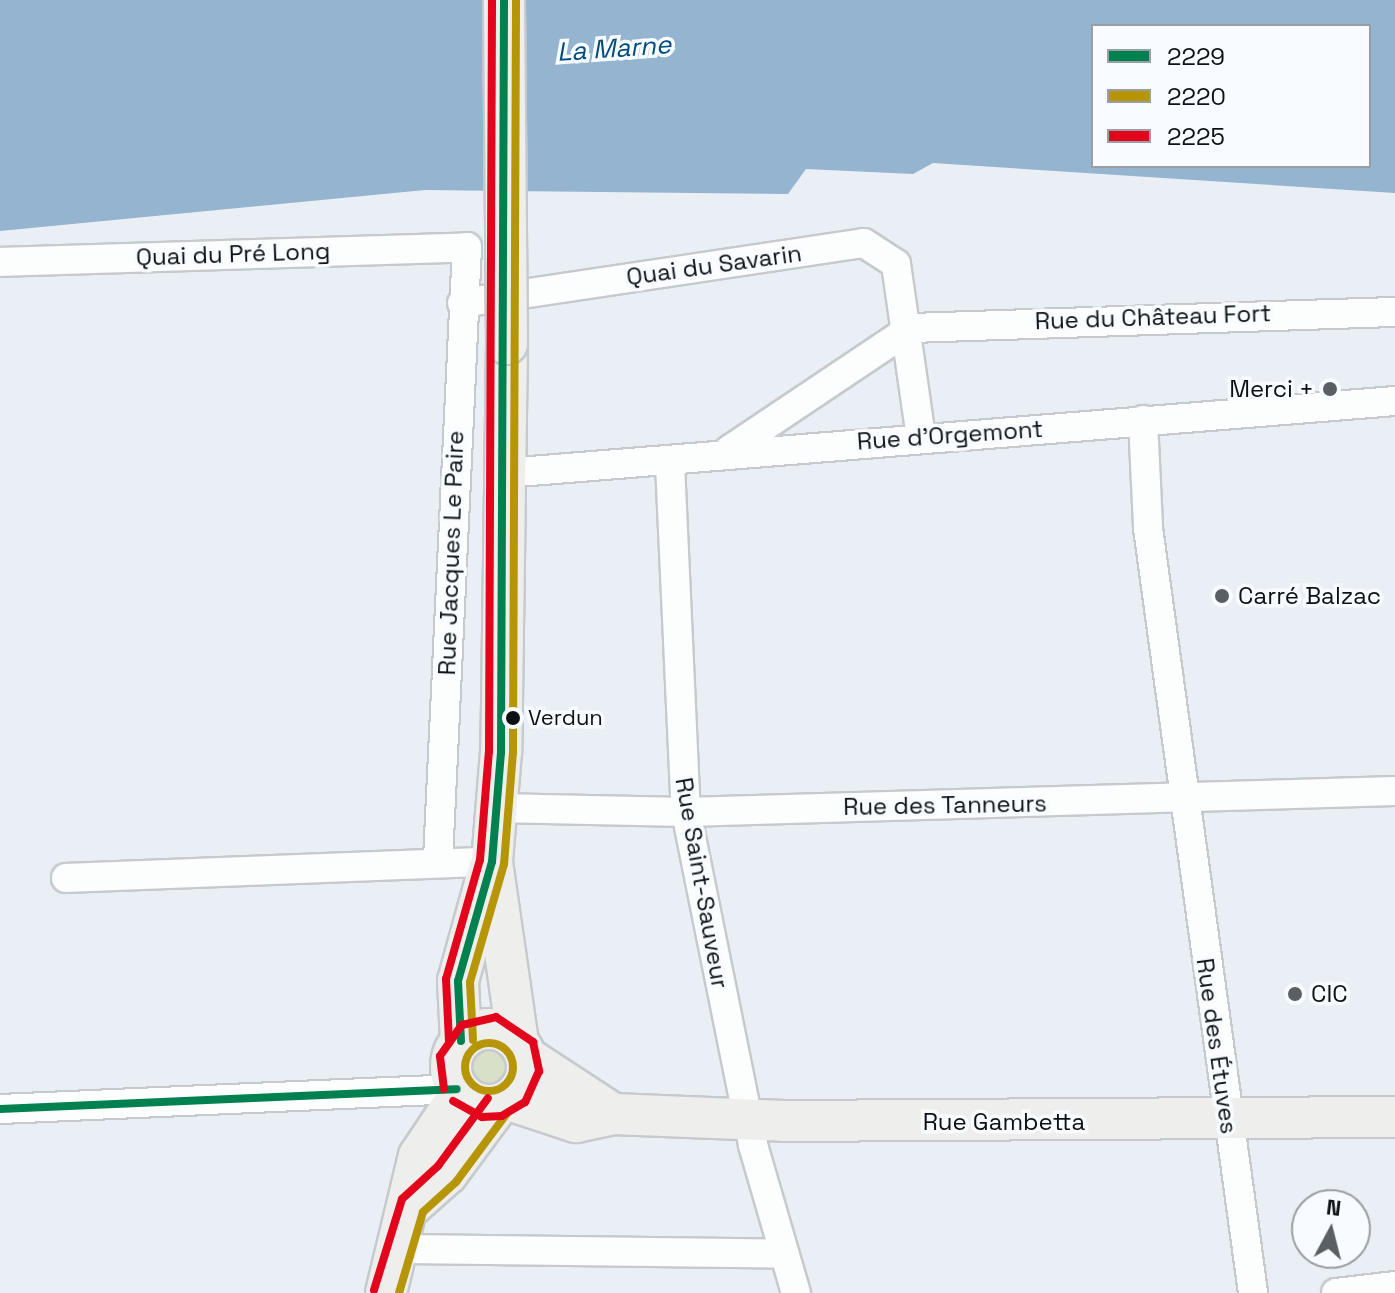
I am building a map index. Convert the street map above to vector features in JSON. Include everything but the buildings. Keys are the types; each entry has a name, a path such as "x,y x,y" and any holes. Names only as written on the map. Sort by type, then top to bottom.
{"main road":[{"path":"412,1205 447,1174 503,1102 525,1082 492,862 506,473 504,0"},
{"path":"386,1293 412,1205 419,1156 459,1091 451,1060 461,1041 460,967 492,862"},
{"path":"461,1041 485,1029 522,1050 613,1114"},
{"path":"459,1091 503,1102"},
{"name":"Rue Gambetta","path":"503,1102 576,1122 613,1114 748,1120 1395,1117"}],"street":[{"name":"Quai du Savarin","path":"462,303 864,243 896,264 911,328 921,438"},
{"name":"Quai du Pré Long","path":"0,262 467,247"},
{"name":"Rue Jacques Le Paire","path":"438,859 467,247"},
{"name":"Rue du Château Fort","path":"911,328 1395,312"},
{"path":"727,451 911,328"},
{"name":"Rue d'Orgemont","path":"506,473 670,464 727,451 1395,401"},
{"name":"Rue des Étuves","path":"1143,420 1148,528 1226,1119 1253,1293"},
{"name":"Rue Saint-Sauveur","path":"670,464 686,812 748,1120 781,1254 796,1293"},
{"name":"Rue des Tanneurs","path":"495,808 686,812 1395,791"},
{"path":"66,878 438,859 492,862"},
{"path":"0,1109 459,1091"},
{"path":"398,1249 781,1254"},
{"path":"1336,1293 1395,1286"}],"green space":[{"path":"492,1046 507,1052 513,1067 507,1082 492,1088 477,1082 471,1067 477,1052"}],"water":[{"name":"La Marne","path":"0,0 1395,0 1395,193 933,163 913,174 806,169 788,194 425,190 0,231"}],"transit line":[{"name":"2225","path":"449,1042 446,979 480,860 489,751 492,0"},
{"name":"2229","path":"461,1041 458,981 492,862 501,752 504,0"},
{"name":"2220","path":"473,1040 470,982 504,864 513,752 516,0"},
{"name":"2225","path":"444,1089 440,1056 462,1025 496,1017 533,1042 539,1071 525,1102 502,1116 482,1117 453,1101"},
{"name":"2220","path":"489,1043 506,1050 513,1067 506,1084 489,1091 472,1084 465,1067 472,1050 489,1043"},
{"name":"2229","path":"0,1109 457,1089"},
{"name":"2225","path":"374,1290 402,1199 438,1166 488,1098"},
{"name":"2220","path":"399,1293 423,1212 456,1182 508,1112"}],"place":[{"name":"Merci +","path":"1330,389"},
{"name":"Carré Balzac","path":"1222,596"},
{"name":"Verdun","path":"513,718"},
{"name":"CIC","path":"1295,994"}]}
